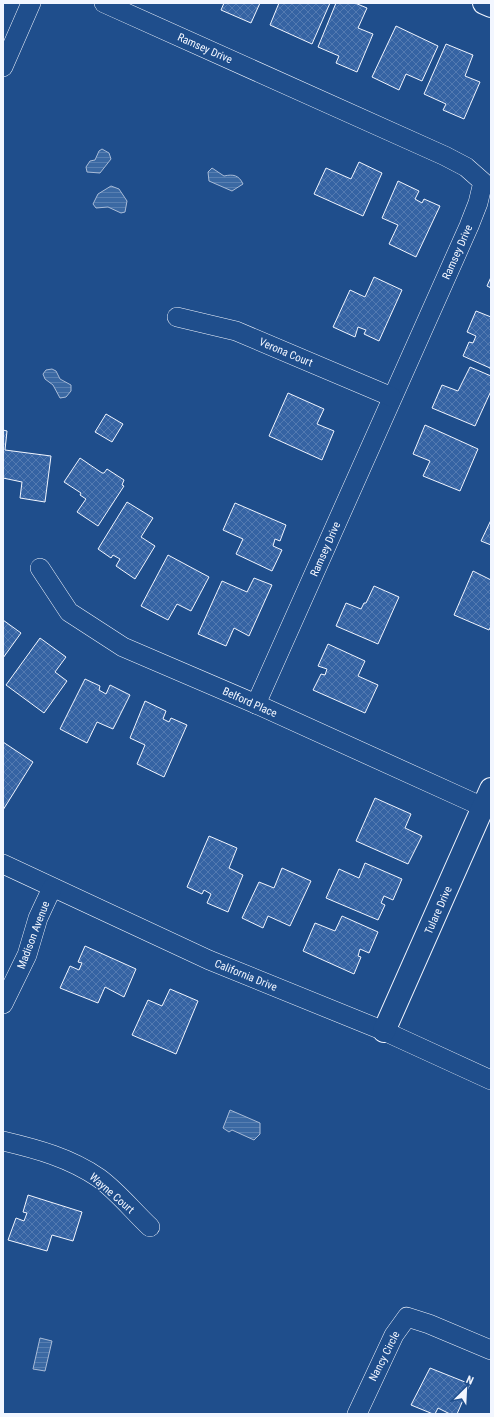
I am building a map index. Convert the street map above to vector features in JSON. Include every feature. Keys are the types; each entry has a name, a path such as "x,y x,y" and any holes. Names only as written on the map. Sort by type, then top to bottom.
{"street":[{"path":"3,67 31,3"},
{"name":"Ramsey Drive","path":"104,3 444,156 466,167 483,182 478,203 256,704"},
{"path":"484,3 491,6"},
{"name":"Verona Court","path":"176,317 236,331 392,397"},
{"name":"Belford Place","path":"40,568 69,612 123,647 256,704 487,798"},
{"name":"Tulare Drive","path":"384,1031 487,798"},
{"name":"California Drive","path":"3,864 209,960 384,1031 491,1080"},
{"name":"Madison Avenue","path":"3,1004 27,956 38,918 52,888"},
{"name":"Wayne Court","path":"3,1141 42,1150 73,1162 100,1179 150,1226"},
{"name":"Nancy Circle","path":"357,1414 394,1335 407,1317 436,1326 491,1350"}],"water":[{"path":"102,149 109,153 111,159 100,173 87,172 86,167 90,161 95,160 99,151"},
{"path":"212,168 224,176 233,175 238,177 243,184 232,191 209,181 208,172"},
{"path":"111,186 119,189 127,201 125,212 121,213 108,207 96,208 93,204 98,194"},
{"path":"52,369 56,371 60,379 71,385 71,391 66,397 60,398 53,385 45,379 43,374 46,370"},
{"path":"230,1110 260,1123 260,1134 254,1140 232,1130 229,1132 223,1128"},
{"path":"40,1338 52,1341 45,1371 33,1369"}],"building":[{"path":"224,3 260,3 251,23 221,10"},
{"path":"279,3 330,3 312,44 270,25"},
{"path":"336,3 355,3 367,8 358,28 373,34 357,72 336,63 339,56 318,47"},
{"path":"396,26 438,46 422,81 406,74 399,90 372,77"},
{"path":"446,44 473,55 465,76 480,82 464,119 443,110 446,104 424,94"},
{"path":"359,162 382,173 363,216 314,194 326,168 351,179"},
{"path":"398,181 419,191 415,199 422,203 424,199 440,206 416,257 389,244 398,225 382,218"},
{"path":"374,277 402,290 379,341 364,334 366,330 358,327 355,337 333,327 350,290 365,297"},
{"path":"491,277 491,288 487,286"},
{"path":"476,311 491,317 491,371 490,368 463,356 469,342 473,343 476,336 467,332"},
{"path":"470,367 491,376 491,391 475,426 432,408 442,385 458,391"},
{"path":"288,393 324,409 317,424 334,431 322,460 269,436"},
{"path":"106,414 123,424 112,442 95,432"},
{"path":"425,425 478,449 460,491 423,476 430,461 413,454"},
{"path":"3,430 7,431 5,450 51,456 45,502 20,498 22,482 3,478"},
{"path":"80,458 102,473 104,473 107,469 124,480 122,485 124,486 98,526 77,512 86,499 80,495 81,493 64,482"},
{"path":"127,502 153,518 141,537 155,546 135,579 116,566 120,559 113,555 111,558 98,549"},
{"path":"235,503 286,525 280,541 275,539 273,546 282,550 272,571 236,554 243,539 223,530"},
{"path":"491,520 491,545 481,541"},
{"path":"168,555 209,577 191,611 177,604 168,620 141,606"},
{"path":"473,571 491,580 491,626 489,630 454,615"},
{"path":"254,578 272,585 249,636 234,628 226,646 198,634 222,581 247,592"},
{"path":"374,586 399,597 378,644 336,626 346,603 361,609 364,603 366,603"},
{"path":"3,620 21,633 3,658"},
{"path":"40,638 66,657 55,672 67,681 44,713 6,685"},
{"path":"328,644 365,661 358,676 378,685 365,713 313,690 321,674 325,675 327,669 318,666"},
{"path":"85,679 100,686 99,690 106,694 110,685 130,695 113,729 97,722 87,743 60,729"},
{"path":"145,701 166,711 163,719 169,722 171,718 187,725 164,777 137,764 145,745 130,738"},
{"path":"3,742 33,762 3,810"},
{"path":"375,798 411,814 405,828 422,836 408,864 356,841"},
{"path":"209,836 237,848 229,868 243,875 228,912 207,903 211,894 204,890 202,894 187,887"},
{"path":"365,863 402,879 393,900 384,896 381,903 385,905 378,920 326,898 339,869 359,878"},
{"path":"282,868 311,881 290,926 268,916 263,928 242,918 259,882 274,888"},
{"path":"342,916 378,932 369,953 360,949 358,956 361,957 354,974 303,951 315,923 335,931"},
{"path":"85,946 136,969 124,997 105,987 98,1003 60,988 70,966 79,970 82,963 78,962"},
{"path":"170,989 198,1001 176,1054 132,1035 148,1000 162,1006"},
{"path":"28,1195 82,1212 73,1241 52,1235 47,1251 8,1240 16,1218 24,1221 27,1213 23,1212"},
{"path":"430,1368 470,1384 457,1414 450,1414 438,1408 435,1414 433,1414 411,1405"}]}
